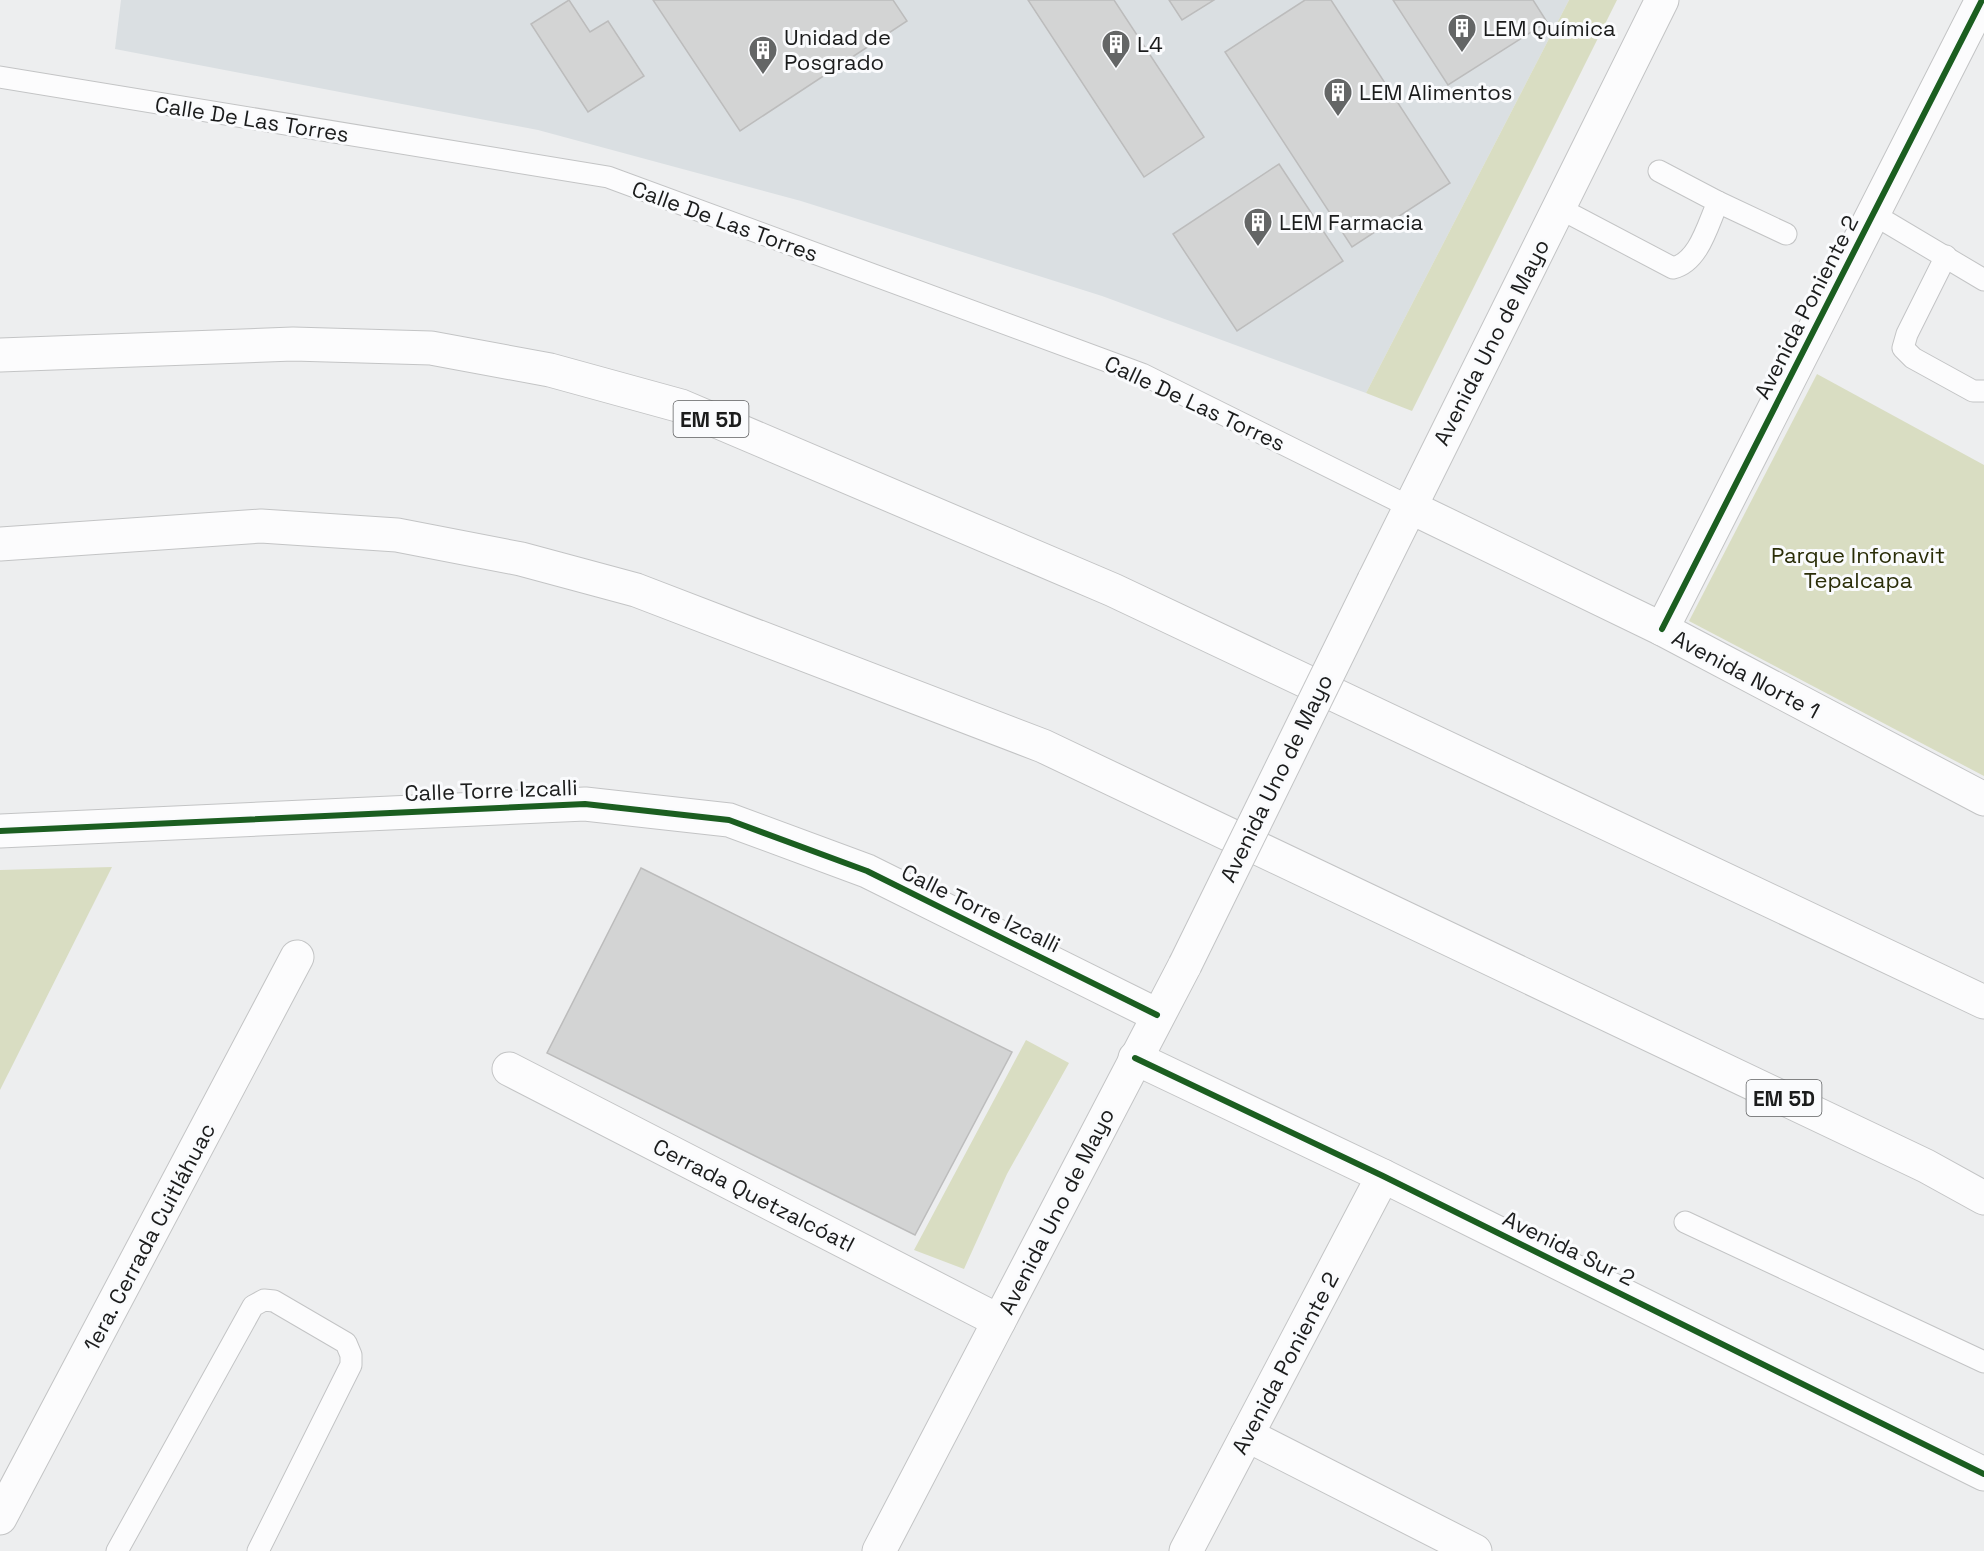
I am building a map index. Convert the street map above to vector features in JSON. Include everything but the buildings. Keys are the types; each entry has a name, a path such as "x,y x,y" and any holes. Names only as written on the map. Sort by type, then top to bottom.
{"main road":[{"name":"Avenida Uno de Mayo","path":"879,1551 1185,965 1408,506 1662,0"},
{"name":"Avenida Poniente 2","path":"1662,629 1982,0"},
{"name":"EM 5D","path":"0,355 293,344 431,348 550,370 681,406 1113,590 1984,1002"},
{"name":"Avenida Norte 1","path":"1408,506 1662,629 1984,799"},
{"name":"EM 5D","path":"0,544 261,526 307,529 397,536 521,559 636,590 1043,746 1926,1166 1984,1198"},
{"name":"Calle Torre Izcalli","path":"0,831 585,804 729,820 867,871 1157,1015"},
{"name":"1era. Cerrada Cuitláhuac","path":"0,1518 297,957"},
{"name":"Avenida Sur 2","path":"1135,1058 1383,1176 1984,1473"},
{"name":"Cerrada Quetzalcóatl","path":"509,1069 999,1321"},
{"name":"Avenida Poniente 2","path":"1186,1551 1383,1176"},
{"path":"1247,1435 1475,1551"}],"lane":[{"name":"Calle De Las Torres","path":"0,77 608,177 1142,374 1408,506"},
{"path":"1659,171 1786,234"},
{"path":"1558,208 1673,268 1685,265 1693,256 1718,202"},
{"path":"1873,214 1984,280"},
{"path":"1946,256 1907,334 1903,348 1913,358 1973,391 1984,392"},
{"path":"1685,1222 1984,1362"},
{"path":"117,1551 253,1306 264,1300 274,1301 346,1343 351,1355 351,1365 258,1551"}],"shaded area":[{"path":"121,0 1569,0 1366,393 1102,296 801,201 538,130 115,49"}],"green space":[{"path":"1569,0 1617,0 1412,411 1366,393"},
{"name":"Parque Infonavit Tepalcapa","path":"1817,374 1984,465 1984,776 1689,621"},
{"path":"112,867 0,1090 0,870"},
{"path":"1026,1040 1069,1063 1007,1174 964,1269 914,1250"}],"cycle path":[{"path":"1662,629 1982,0"},
{"path":"0,831 585,804 729,820 867,871 1157,1015"},
{"path":"1135,1058 1383,1176 1984,1474"}],"place":[{"name":"LEM Química","path":"1462,54"},
{"name":"L4","path":"1116,70"},
{"name":"Unidad de Posgrado","path":"763,76"},
{"name":"LEM Alimentos","path":"1338,118"},
{"name":"LEM Farmacia","path":"1258,248"}]}
